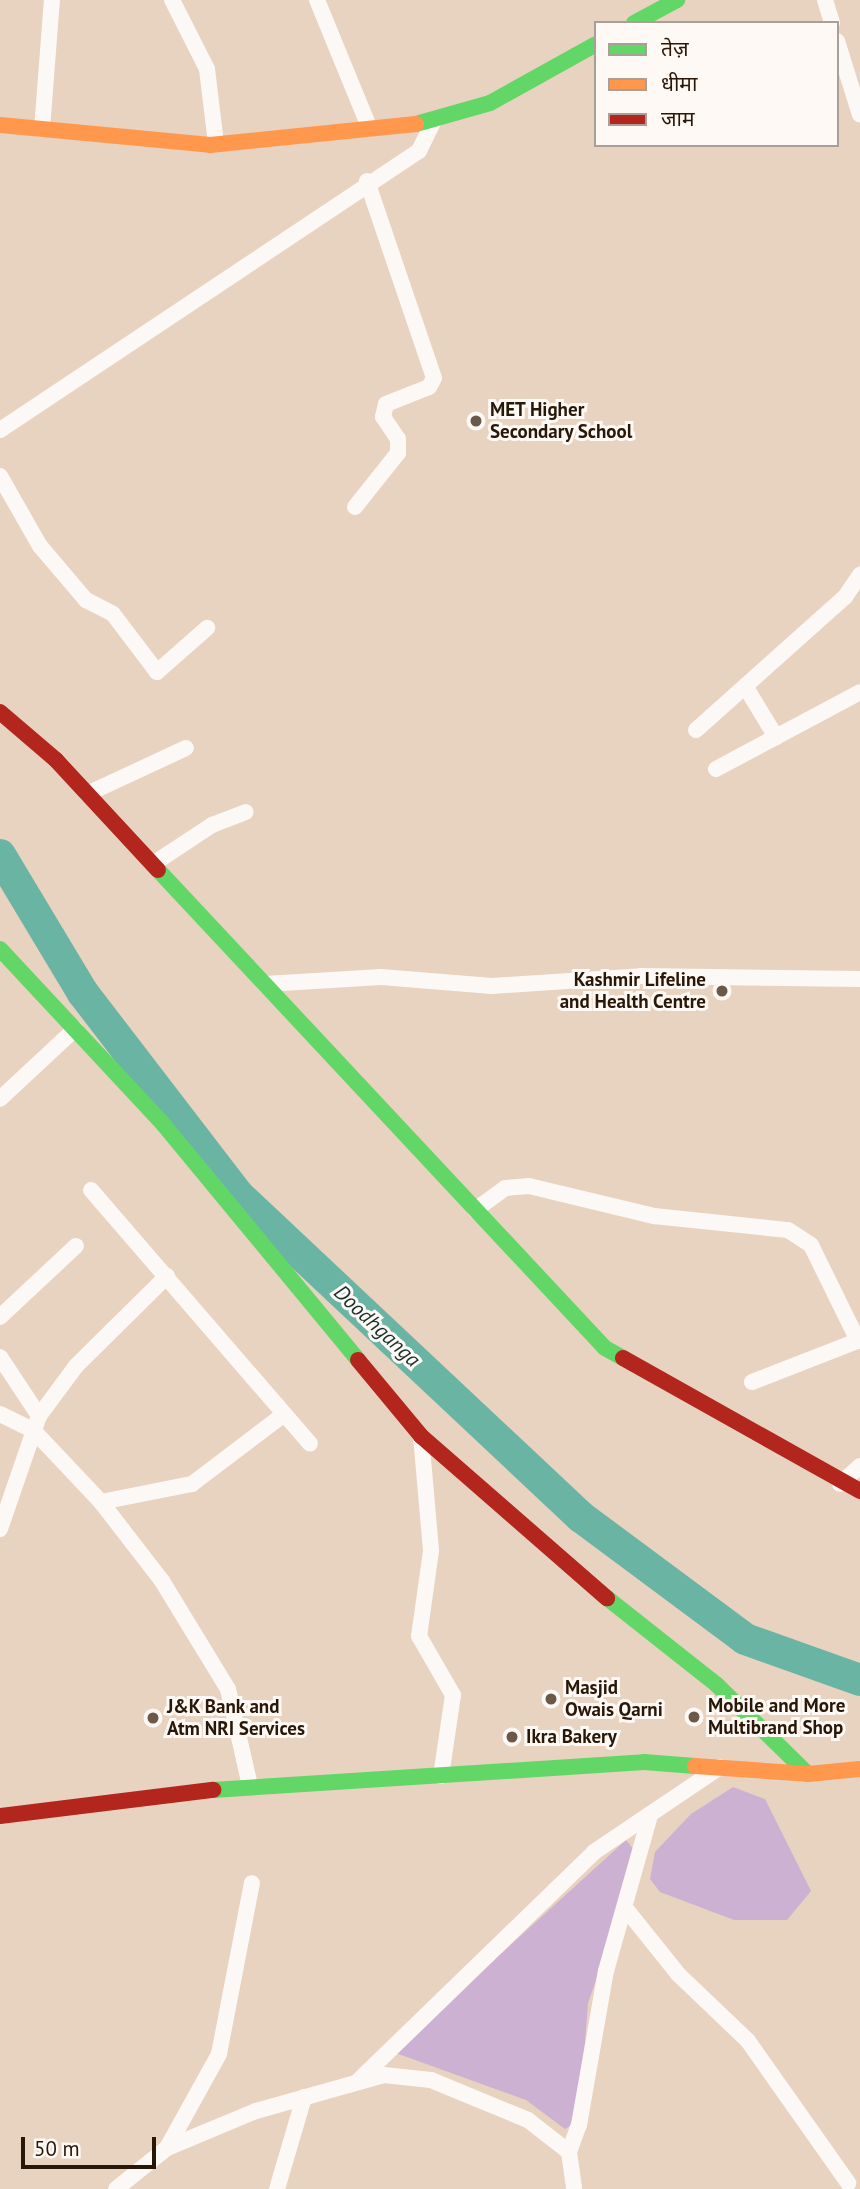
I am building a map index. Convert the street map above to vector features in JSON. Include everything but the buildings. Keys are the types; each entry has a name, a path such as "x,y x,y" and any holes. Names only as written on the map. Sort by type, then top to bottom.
{"street":[{"path":"42,129 52,0"},
{"path":"172,0 207,69 216,143"},
{"path":"317,0 370,129"},
{"path":"638,21 677,0"},
{"path":"825,0 831,21"},
{"path":"0,125 216,143 296,141 433,122 490,103 594,45"},
{"path":"839,47 860,115"},
{"path":"0,430 170,322 367,181 425,145 433,122"},
{"path":"355,507 398,453 398,439 383,417 386,404 429,387 434,378 367,181"},
{"path":"0,477 40,546 86,600 113,614 158,673 207,628"},
{"path":"696,730 860,575"},
{"path":"745,686 776,737"},
{"path":"716,769 860,692"},
{"path":"0,712 87,794 606,1348 840,1484 860,1491"},
{"path":"87,794 186,748"},
{"path":"153,864 212,825 246,812"},
{"path":"0,949 163,1124 421,1436 540,1545 736,1701 808,1774"},
{"path":"265,984 381,978 492,986 641,976 860,979"},
{"path":"0,1099 75,1029"},
{"path":"475,1210 505,1188 529,1186 654,1216 788,1230 811,1245 859,1341 752,1382"},
{"path":"91,1190 310,1444"},
{"path":"0,1317 76,1247"},
{"path":"0,1529 36,1423 76,1366 167,1276"},
{"path":"0,1357 36,1423 102,1502 162,1581 228,1689 250,1786"},
{"path":"0,1415 36,1423"},
{"path":"102,1502 192,1484 283,1415"},
{"path":"421,1436 431,1551 419,1636 453,1695 440,1776"},
{"path":"840,1484 860,1466"},
{"path":"0,1816 250,1786 644,1762 808,1774 860,1769"},
{"path":"359,2080 594,1852 720,1767"},
{"path":"574,2189 569,2152 579,2125 597,2010 650,1816"},
{"path":"167,2148 222,2043 251,1883"},
{"path":"626,1909 678,1974 748,2040 849,2182"},
{"path":"118,2188 167,2148 304,2097 384,2075 431,2080 528,2120 569,2152"},
{"path":"277,2189 304,2097"}],"shaded area":[{"path":"733,1787 765,1799 811,1891 787,1920 734,1920 660,1892 650,1879 655,1852 691,1814"},
{"path":"626,1840 635,1851 628,1890 588,2003 579,2121 565,2129 526,2100 393,2052"}],"waterway":[{"name":"Doodhganga","path":"0,855 83,993 238,1195 581,1517 745,1639 860,1680"}],"traffic: fast":[{"path":"638,21 677,0"},
{"path":"416,124 490,103 594,45"},
{"path":"158,870 605,1348 623,1358"},
{"path":"0,949 163,1124 358,1360"},
{"path":"607,1598 717,1685 808,1774"},
{"path":"213,1790 644,1762 695,1766"}],"traffic: slow":[{"path":"0,125 210,145 416,124"},
{"path":"695,1766 808,1774 860,1769"}],"traffic: jam":[{"path":"0,712 56,760 158,870"},
{"path":"623,1358 860,1491"},
{"path":"358,1360 421,1436 607,1598"},
{"path":"0,1816 213,1790"}],"place":[{"name":"MET Higher Secondary School","path":"476,421"},
{"name":"Kashmir Lifeline and Health Centre","path":"722,991"},
{"name":"Masjid Owais Qarni","path":"551,1699"},
{"name":"Mobile and More Multibrand Shop","path":"694,1717"},
{"name":"J&K Bank and Atm NRI Services","path":"153,1718"},
{"name":"Ikra Bakery","path":"512,1737"}]}
